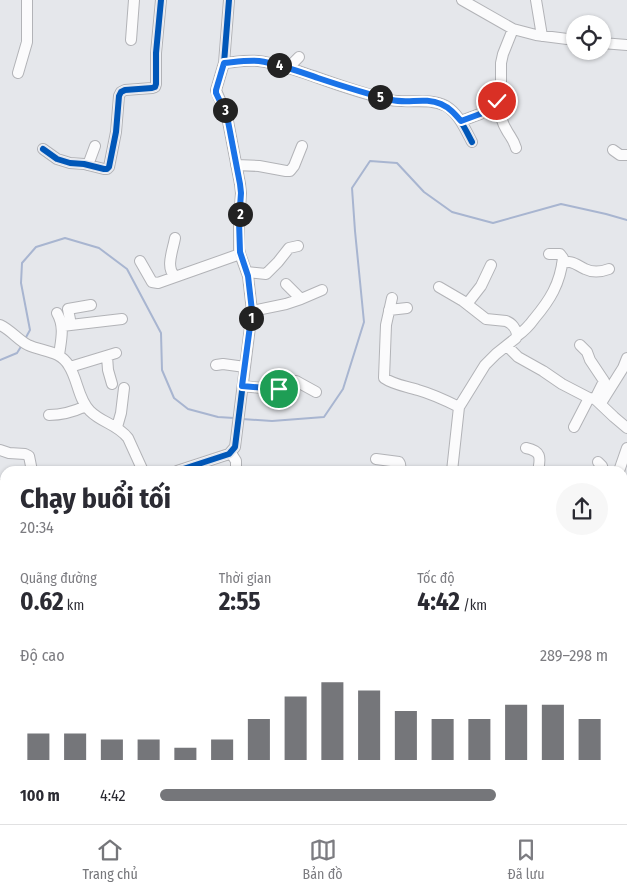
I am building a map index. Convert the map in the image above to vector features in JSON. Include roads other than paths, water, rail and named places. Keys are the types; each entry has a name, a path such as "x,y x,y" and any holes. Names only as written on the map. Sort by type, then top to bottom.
{"street":[{"path":"18,73 27,42 28,0"},
{"path":"131,40 134,0"},
{"path":"43,149 57,159 107,169 116,132 121,92 152,88 156,84 161,0"},
{"path":"192,466 231,453 235,447 252,311 247,272 240,254 239,221 241,193 227,116 216,93 224,63 229,0"},
{"path":"462,0 472,3 513,29 529,34 566,39"},
{"path":"536,0 542,36"},
{"path":"461,121 480,114 501,98 502,54 513,29"},
{"path":"611,44 627,45"},
{"path":"288,68 299,57"},
{"path":"224,63 257,61 288,68 373,96 404,102 428,100 436,102 454,112 472,142"},
{"path":"497,101 506,130 516,148"},
{"path":"88,165 95,146"},
{"path":"236,165 259,166 290,171 302,146"},
{"path":"613,150 620,155 627,155"},
{"path":"175,238 170,267 171,272 175,276"},
{"path":"247,272 266,274 289,248 298,246"},
{"path":"140,262 152,282 158,282 240,254"},
{"path":"453,466 459,407 485,365 524,332 546,305 554,291 563,258 560,254 549,254"},
{"path":"562,264 572,261 592,272 609,269"},
{"path":"467,304 481,286 491,265"},
{"path":"286,284 301,299"},
{"path":"438,287 467,304 486,319 509,322 517,332 517,336"},
{"path":"252,311 286,304 322,290"},
{"path":"392,298 386,326 384,378 390,382 441,398 459,407"},
{"path":"59,355 68,310 86,306 85,323"},
{"path":"389,310 407,308"},
{"path":"57,313 66,326"},
{"path":"66,326 122,319"},
{"path":"0,325 27,345 59,355 67,362 86,406 92,413 117,427 128,438 141,466"},
{"path":"580,345 587,352 590,360 604,380 595,400"},
{"path":"507,346 526,362 562,384 595,400 627,428"},
{"path":"70,367 112,355 108,370 112,384"},
{"path":"574,428 623,368 627,358"},
{"path":"216,365 224,364 245,367"},
{"path":"242,386 282,389 296,381 316,392"},
{"path":"117,427 124,388"},
{"path":"49,415 63,415 86,406"},
{"path":"526,448 538,454 540,459 539,466"},
{"path":"621,466 627,448"},
{"path":"0,450 9,454 25,454 29,456 31,466"},
{"path":"231,453 236,461 236,466"},
{"path":"376,458 399,462 400,466"}],"waterway":[{"path":"242,419 272,421 324,417 343,389 364,322 352,188 370,161 397,163 424,192 452,212 493,223 561,204 627,220"},
{"path":"25,339 30,330 21,283 22,263 36,247 65,238 99,248 127,269 161,333 162,370 174,398 188,409 218,417 234,418"},
{"path":"0,360 17,353 22,345"}]}
